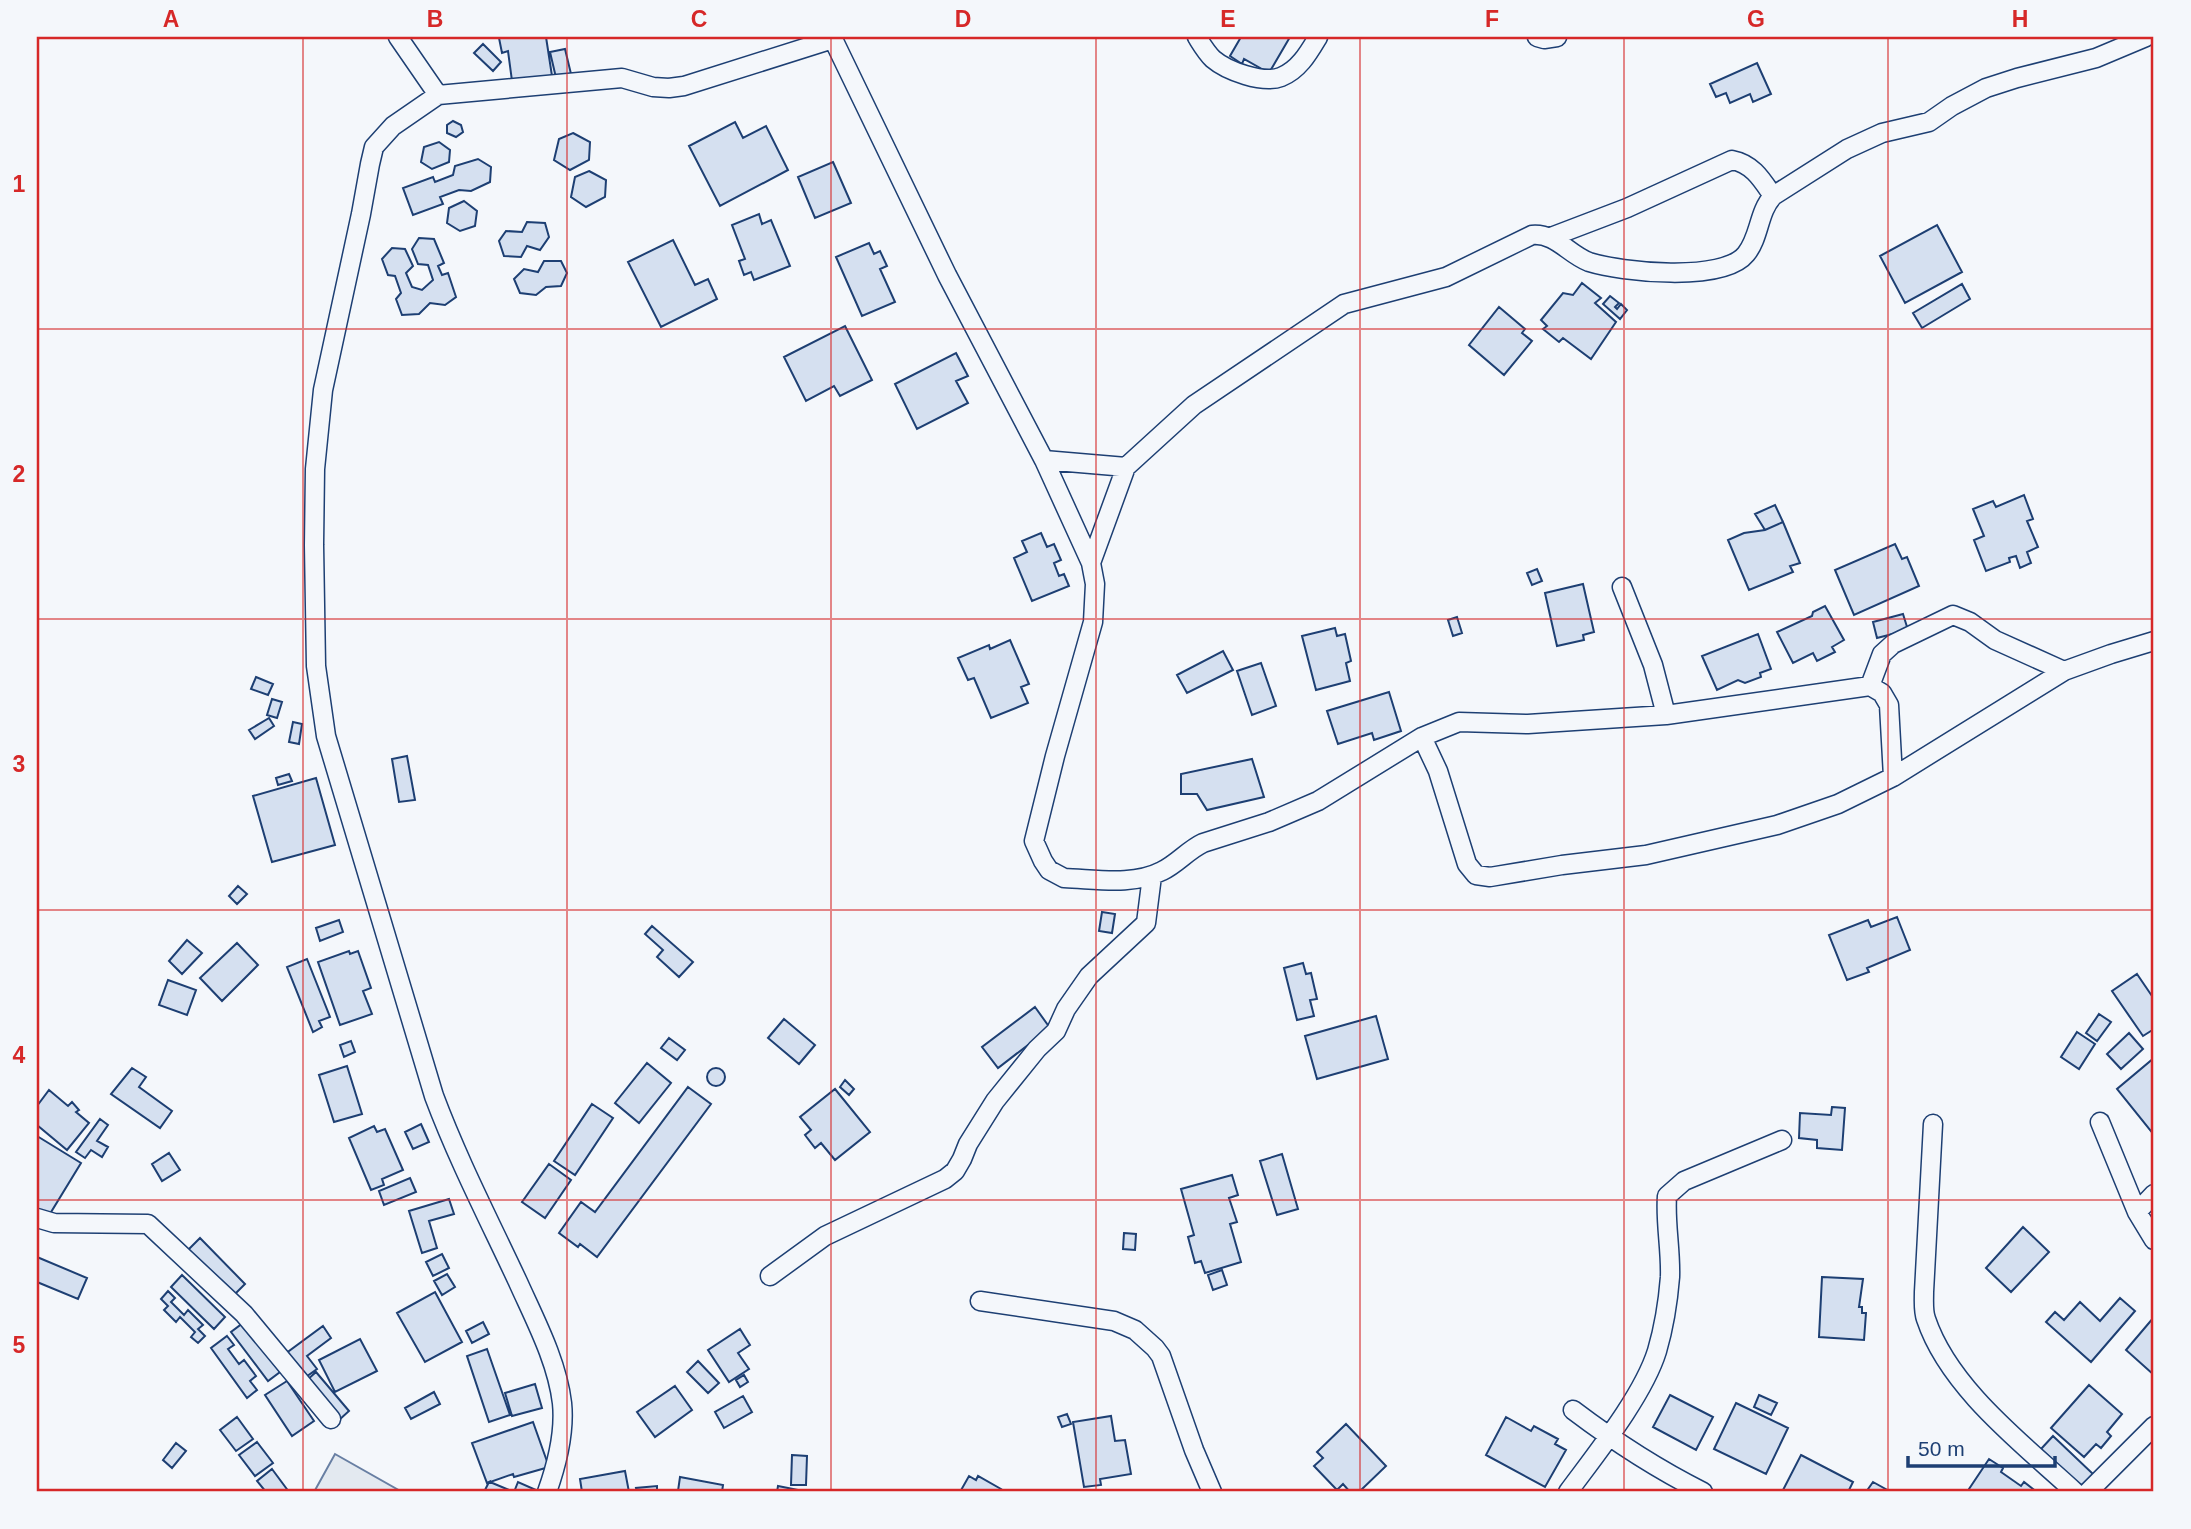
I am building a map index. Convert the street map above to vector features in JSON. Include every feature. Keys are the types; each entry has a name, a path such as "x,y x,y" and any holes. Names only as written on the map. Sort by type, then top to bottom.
{"street":[{"path":"398,37 438,94"},
{"path":"1197,37 1205,50 1226,68 1267,79 1279,78 1292,71 1306,57 1318,37"},
{"path":"1537,37 1557,37"},
{"path":"1091,563 1126,467 1194,405 1344,304 1447,277 1532,235 1542,234 1587,261 1602,265 1643,271 1702,272 1725,267 1747,253 1766,204 1773,196 1847,149 1882,133 1929,122 1986,88 2096,58 2146,37"},
{"path":"547,1492 563,1425 562,1401 555,1370 538,1325 448,1134 434,1096 326,736 316,666 315,469 321,404 370,164 374,148 393,126 438,94 622,78 653,87 684,86 835,38 947,275 1044,460 1091,563 1095,583 1093,622 1034,841 1042,862 1049,870 1064,878 1132,881 1152,876 1203,843 1269,822 1318,801 1422,737 1459,722 1528,724 1666,715 1870,686 1882,693 1889,705 1893,777"},
{"path":"1551,237 1627,208 1732,160 1743,162 1757,172 1773,196"},
{"path":"1044,460 1126,467"},
{"path":"1622,587 1653,665 1666,715"},
{"path":"1870,686 1882,654 1893,644 1953,615 1970,622 1995,640 2064,671"},
{"path":"1422,737 1438,771 1466,864 1470,870 1482,877 1646,855 1777,825 1838,804 1893,777 2064,671 2154,641"},
{"path":"771,1276 825,1236 945,1179 955,1171 968,1144 995,1101 1037,1049 1056,1031 1066,1009 1089,976 1146,923 1152,876"},
{"path":"2100,1122 2137,1212 2154,1240"},
{"path":"1933,1124 1925,1316 1937,1345 1980,1402 2075,1492"},
{"path":"1568,1492 1608,1436 1642,1382 1656,1353 1667,1305 1670,1275 1667,1196 1684,1181 1782,1140"},
{"path":"2137,1212 2154,1194"},
{"path":"37,1218 54,1223 148,1224 244,1314 331,1419"},
{"path":"980,1301 1114,1321 1136,1330 1161,1356 1194,1450 1212,1492"},
{"path":"1573,1410 1608,1436 1673,1477 1703,1492"},
{"path":"2088,1492 2154,1426"}],"shaded area":[{"path":"335,1454 402,1492 314,1492"}],"building":[{"path":"546,37 552,76 512,81 508,51 502,53 499,38"},
{"path":"1241,37 1290,37 1269,73 1244,59 1242,64 1230,56"},
{"path":"483,44 501,62 493,71 474,53"},
{"path":"565,49 572,78 557,82 550,52"},
{"path":"1757,63 1771,94 1753,102 1750,94 1730,103 1726,93 1716,97 1710,84"},
{"path":"453,121 461,125 463,132 456,137 447,133 447,125"},
{"path":"735,122 743,138 766,126 788,170 720,206 689,146"},
{"path":"573,133 590,142 589,160 570,170 554,160 559,139"},
{"path":"439,142 450,150 449,162 432,169 421,162 424,147"},
{"path":"478,159 491,167 490,182 471,191 459,190 440,197 443,204 413,215 403,188 433,177 435,182 453,175 455,166"},
{"path":"833,162 851,203 815,218 798,177"},
{"path":"589,171 606,180 605,197 586,207 571,197 575,177"},
{"path":"464,201 477,211 475,226 460,231 447,223 449,208"},
{"path":"759,214 762,224 771,220 790,266 754,280 751,272 744,275 739,261 745,259 732,225"},
{"path":"527,222 545,223 549,237 540,250 527,246 521,257 504,256 499,241 506,231 522,232"},
{"path":"1937,225 1962,272 1905,303 1880,256"},
{"path":"419,238 434,239 444,263 438,266 442,275 448,273 456,297 445,305 430,303 419,314 402,315 396,299 401,293 395,276 388,275 382,259 392,248 405,249 413,266 406,273 412,287 422,290 433,280 428,265 418,264 412,249"},
{"path":"673,240 695,285 708,279 717,299 661,327 628,262"},
{"path":"869,243 874,254 880,251 887,266 880,269 895,302 862,316 836,257"},
{"path":"544,261 561,261 567,273 561,286 546,287 536,295 520,293 514,279 524,269 538,272"},
{"path":"1582,283 1601,298 1595,303 1616,322 1591,359 1563,338 1559,342 1543,329 1547,326 1541,320 1563,293 1573,295"},
{"path":"1962,284 1970,299 1922,328 1913,313"},
{"path":"1610,296 1619,303 1615,307 1617,309 1621,304 1627,310 1620,319 1603,304"},
{"path":"1499,307 1525,329 1522,333 1532,341 1504,375 1469,345"},
{"path":"845,326 872,380 840,396 834,386 806,401 784,357"},
{"path":"956,353 968,376 956,381 968,403 917,429 895,384"},
{"path":"2024,495 2033,519 2027,521 2038,547 2027,552 2031,563 2020,568 2016,556 2009,558 2010,562 1986,571 1974,540 1984,536 1973,509 1993,501 1996,507"},
{"path":"1775,505 1783,522 1765,530 1755,514"},
{"path":"1783,522 1800,563 1790,566 1793,572 1749,590 1728,540"},
{"path":"1041,533 1047,547 1054,544 1061,560 1054,563 1059,576 1064,574 1069,586 1032,601 1014,558 1027,552 1022,541"},
{"path":"1895,544 1902,559 1907,557 1919,586 1854,615 1835,570"},
{"path":"1537,569 1542,581 1532,585 1527,573"},
{"path":"1583,584 1594,632 1583,635 1584,640 1557,646 1545,593"},
{"path":"1825,606 1844,640 1832,647 1835,652 1817,661 1813,653 1793,663 1777,632 1812,616 1813,612"},
{"path":"1903,614 1908,630 1877,638 1873,622"},
{"path":"1457,617 1462,633 1453,636 1448,620"},
{"path":"1335,628 1337,636 1345,634 1351,661 1346,663 1350,681 1316,690 1302,636"},
{"path":"1758,634 1771,669 1760,673 1761,677 1745,683 1738,680 1717,690 1702,656"},
{"path":"1010,640 1029,684 1021,687 1028,703 991,718 974,678 968,680 958,658 989,645 990,649"},
{"path":"1223,651 1233,670 1187,693 1177,675"},
{"path":"1261,663 1276,706 1252,715 1237,671"},
{"path":"256,677 273,684 268,695 251,689"},
{"path":"1389,692 1401,731 1374,740 1372,733 1338,744 1327,711"},
{"path":"272,699 282,702 277,718 267,715"},
{"path":"269,718 274,726 255,739 249,730"},
{"path":"293,722 302,724 299,744 289,742"},
{"path":"407,756 415,800 399,802 392,759"},
{"path":"1252,759 1264,797 1207,810 1197,794 1181,794 1181,774"},
{"path":"289,774 292,781 278,785 276,778"},
{"path":"316,778 335,845 272,862 253,796"},
{"path":"238,886 247,894 237,904 229,896"},
{"path":"1102,912 1115,914 1112,933 1099,931"},
{"path":"1897,917 1910,950 1867,968 1869,972 1847,980 1829,935 1868,920 1871,927"},
{"path":"339,920 343,932 320,941 316,928"},
{"path":"652,926 693,962 679,977 657,957 663,950 645,934"},
{"path":"187,940 202,953 182,974 169,961"},
{"path":"237,943 258,965 222,1001 200,978"},
{"path":"349,951 350,954 358,951 371,988 363,991 372,1014 340,1025 318,962"},
{"path":"307,959 330,1017 319,1021 322,1027 313,1032 287,967"},
{"path":"1303,963 1306,974 1311,973 1317,999 1310,1000 1314,1016 1297,1020 1284,968"},
{"path":"2137,974 2154,999 2154,1029 2143,1036 2112,991"},
{"path":"168,980 196,990 187,1015 159,1005"},
{"path":"1035,1007 1050,1028 998,1068 982,1047"},
{"path":"2099,1014 2111,1022 2097,1041 2086,1033"},
{"path":"1376,1016 1388,1059 1317,1079 1305,1036"},
{"path":"784,1019 815,1045 799,1064 768,1038"},
{"path":"2077,1032 2095,1044 2079,1069 2061,1057"},
{"path":"2129,1033 2143,1049 2121,1069 2107,1054"},
{"path":"669,1038 685,1050 677,1060 661,1048"},
{"path":"351,1041 355,1052 344,1057 340,1045"},
{"path":"2154,1058 2154,1135 2117,1089"},
{"path":"647,1063 671,1083 639,1123 615,1103"},
{"path":"347,1066 362,1114 334,1122 319,1075"},
{"path":"132,1068 146,1077 139,1087 172,1111 160,1128 111,1094"},
{"path":"716,1068 724,1073 725,1077 720,1085 716,1086 708,1081 707,1077 712,1069"},
{"path":"845,1080 854,1089 849,1095 840,1087"},
{"path":"688,1087 711,1104 597,1257 559,1233 581,1202 595,1212"},
{"path":"835,1089 870,1132 835,1160 821,1143 815,1148 805,1135 811,1130 800,1117"},
{"path":"49,1090 68,1106 72,1102 79,1110 76,1112 89,1123 67,1150 37,1125 37,1106"},
{"path":"592,1104 613,1118 575,1175 554,1161"},
{"path":"1832,1107 1845,1108 1842,1150 1817,1148 1817,1140 1799,1138 1800,1113 1831,1115"},
{"path":"100,1119 108,1125 97,1141 108,1147 102,1157 91,1150 85,1158 76,1152"},
{"path":"421,1124 429,1142 413,1149 405,1132"},
{"path":"374,1126 377,1132 385,1129 403,1170 382,1179 384,1185 371,1190 349,1138"},
{"path":"37,1136 81,1163 48,1217 37,1210"},
{"path":"169,1153 180,1170 162,1181 152,1164"},
{"path":"1282,1154 1298,1209 1277,1215 1260,1161"},
{"path":"549,1164 571,1180 545,1218 522,1202"},
{"path":"1232,1175 1238,1195 1229,1198 1237,1222 1230,1224 1241,1262 1205,1273 1201,1261 1195,1263 1188,1237 1194,1235 1181,1189"},
{"path":"410,1178 416,1192 384,1205 379,1191"},
{"path":"449,1199 454,1214 429,1221 437,1248 422,1253 409,1211"},
{"path":"2023,1227 2049,1252 2011,1292 1986,1268"},
{"path":"1124,1233 1136,1234 1135,1250 1123,1249"},
{"path":"200,1238 245,1284 229,1300 184,1254"},
{"path":"442,1254 449,1268 433,1276 426,1262"},
{"path":"37,1257 87,1278 78,1299 37,1282"},
{"path":"1222,1270 1227,1285 1213,1290 1208,1275"},
{"path":"447,1274 455,1287 442,1295 434,1281"},
{"path":"182,1275 225,1317 214,1329 171,1287"},
{"path":"1822,1277 1863,1279 1859,1307 1862,1307 1862,1313 1866,1313 1864,1340 1819,1337"},
{"path":"168,1291 175,1298 171,1302 184,1315 188,1310 203,1325 198,1329 205,1336 198,1343 191,1337 195,1332 180,1317 176,1322 164,1310 168,1306 161,1299"},
{"path":"435,1292 462,1342 425,1362 397,1313"},
{"path":"2120,1298 2135,1311 2091,1362 2046,1322 2055,1312 2064,1320 2080,1302 2100,1321"},
{"path":"2154,1317 2154,1375 2126,1350"},
{"path":"483,1322 489,1334 472,1343 466,1331"},
{"path":"243,1323 280,1372 268,1381 231,1332"},
{"path":"323,1326 331,1338 307,1356 317,1369 303,1379 285,1354"},
{"path":"740,1329 750,1345 738,1353 749,1369 729,1382 708,1350"},
{"path":"227,1336 234,1345 228,1349 239,1364 244,1360 256,1376 250,1381 257,1390 247,1398 211,1348"},
{"path":"360,1339 377,1371 335,1392 319,1360"},
{"path":"487,1349 510,1415 489,1422 467,1356"},
{"path":"698,1361 719,1383 708,1393 687,1372"},
{"path":"316,1372 349,1411 339,1420 306,1381"},
{"path":"744,1375 748,1382 740,1387 736,1380"},
{"path":"287,1381 314,1421 292,1436 265,1395"},
{"path":"535,1384 542,1408 512,1416 505,1393"},
{"path":"2089,1385 2122,1414 2107,1432 2111,1436 2101,1448 2096,1444 2084,1457 2051,1428"},
{"path":"675,1386 692,1410 655,1437 637,1412"},
{"path":"434,1392 440,1404 411,1419 405,1408"},
{"path":"1670,1395 1713,1417 1696,1450 1653,1427"},
{"path":"1759,1395 1777,1403 1771,1415 1754,1407"},
{"path":"743,1396 752,1412 724,1428 715,1412"},
{"path":"1736,1403 1788,1428 1766,1474 1714,1449"},
{"path":"1067,1414 1071,1424 1062,1427 1058,1417"},
{"path":"1111,1416 1115,1441 1125,1440 1131,1474 1100,1479 1101,1485 1084,1487 1073,1422"},
{"path":"237,1417 253,1439 236,1451 220,1430"},
{"path":"1506,1417 1531,1431 1534,1426 1558,1439 1555,1444 1566,1450 1545,1487 1486,1455"},
{"path":"533,1422 549,1467 490,1482 514,1492 484,1492 489,1482 487,1483 472,1443"},
{"path":"1346,1424 1386,1466 1359,1492 1350,1492 1343,1484 1337,1490 1314,1466 1323,1458 1317,1452"},
{"path":"2053,1436 2093,1474 2081,1487 2041,1449"},
{"path":"257,1442 273,1463 255,1476 239,1455"},
{"path":"176,1443 186,1451 172,1468 163,1460"},
{"path":"792,1455 807,1456 806,1485 791,1485"},
{"path":"1801,1455 1853,1482 1848,1492 1782,1492"},
{"path":"1989,1459 2003,1468 2001,1472 2021,1486 2024,1482 2037,1492 1967,1492"},
{"path":"272,1469 289,1492 266,1492 257,1481"},
{"path":"625,1471 629,1492 582,1492 580,1479"},
{"path":"969,1476 976,1480 978,1476 1001,1489 999,1492 960,1492"},
{"path":"680,1477 723,1485 722,1492 678,1491"},
{"path":"518,1482 536,1490 535,1492 514,1492"},
{"path":"1873,1482 1891,1492 1866,1492"},
{"path":"657,1486 657,1492 637,1492 636,1488"},
{"path":"778,1486 808,1492 777,1492"}]}
